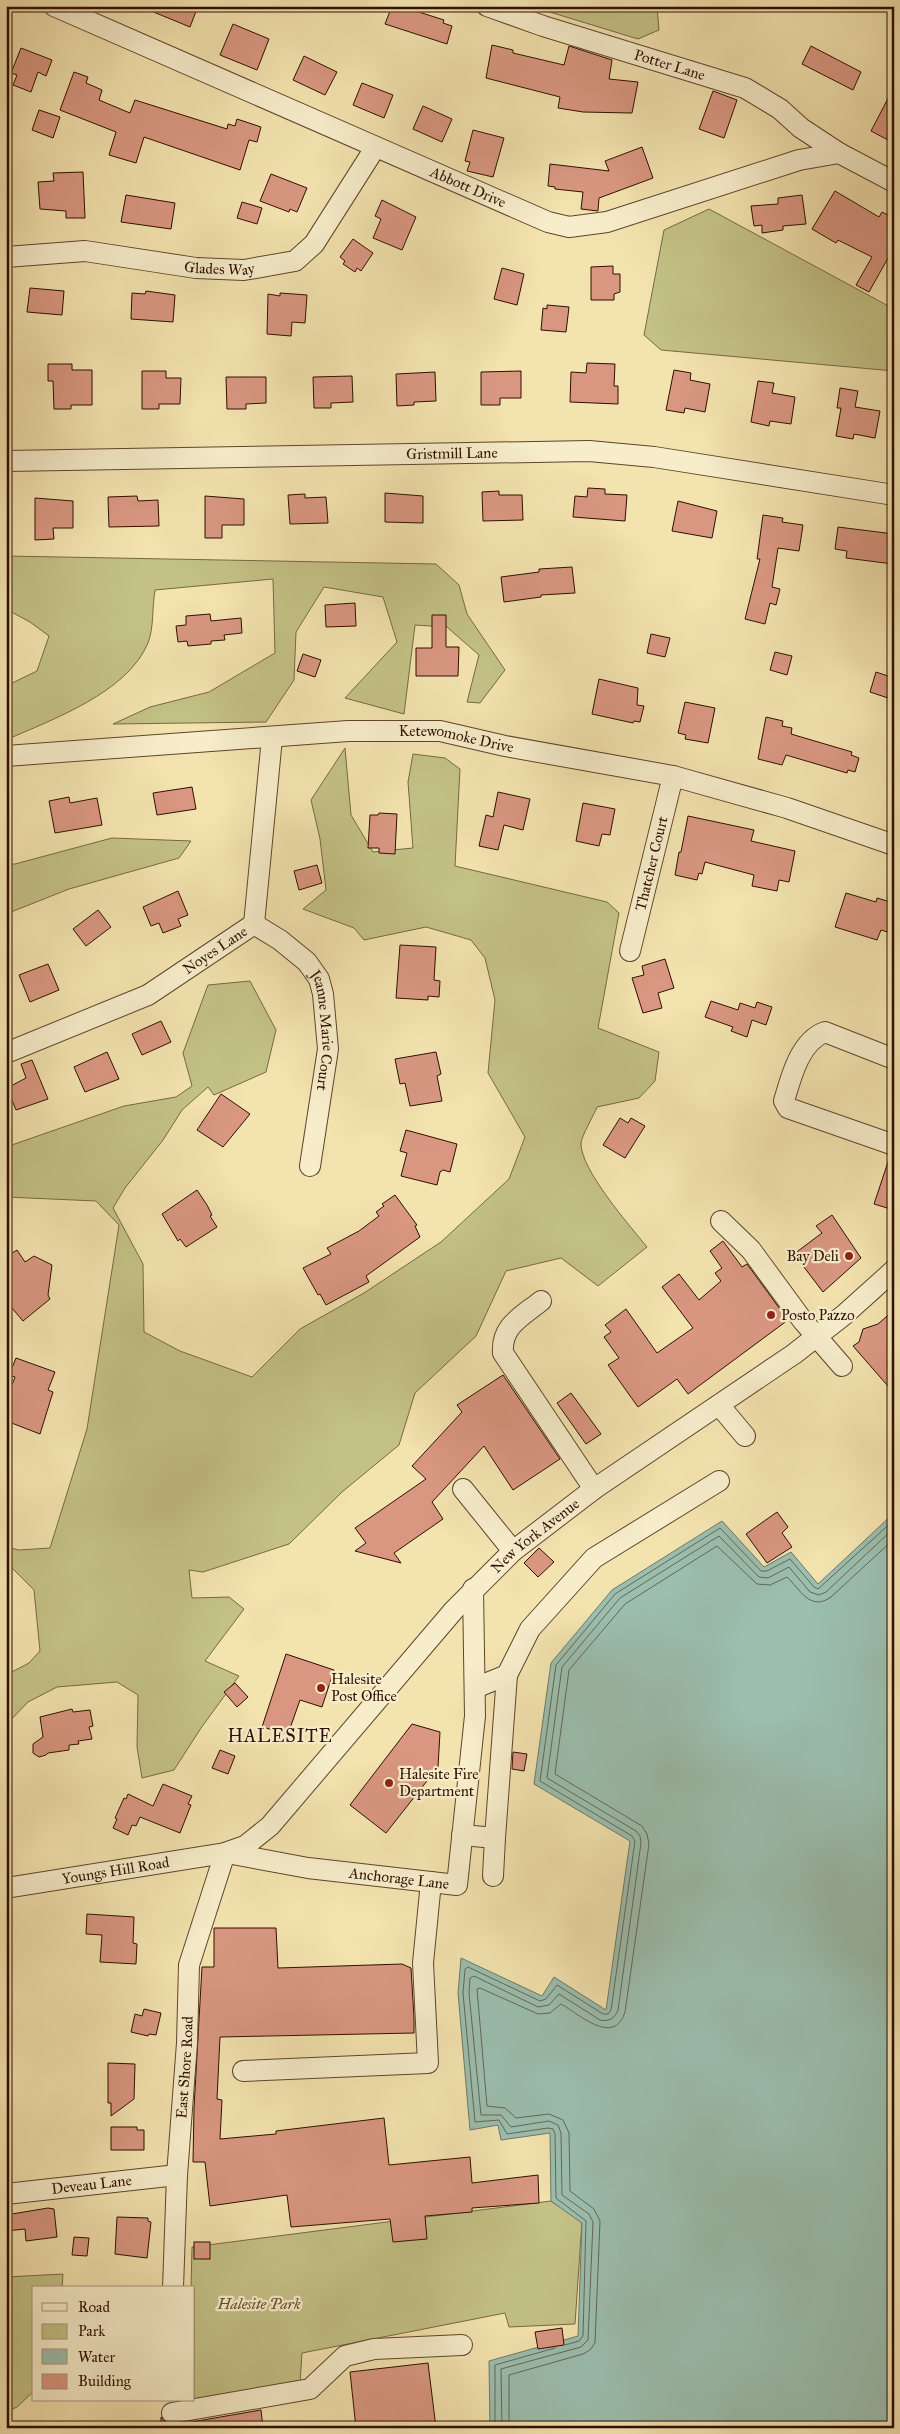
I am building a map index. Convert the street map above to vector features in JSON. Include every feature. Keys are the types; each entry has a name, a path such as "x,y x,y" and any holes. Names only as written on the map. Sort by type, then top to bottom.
{"street":[{"name":"Abbott Drive","path":"54,6 191,64 375,148 548,222 569,227 607,222 799,160 839,153"},
{"name":"Potter Lane","path":"487,6 543,26 745,88 780,109 801,128 839,153"},
{"name":"Glades Way","path":"6,257 85,251 196,268 244,270 295,262 314,244 375,148"},
{"path":"839,153 894,182"},
{"name":"Gristmill Lane","path":"6,460 589,451 630,454 894,495"},
{"name":"Ketewomoke Drive","path":"6,756 348,731 440,730 505,746 673,776 787,808 894,845"},
{"name":"Noyes Lane","path":"6,1053 148,995 254,924 272,738"},
{"name":"Thatcher Court","path":"630,951 673,776"},
{"name":"Jeanne Marie Court","path":"254,924 280,940 307,962 319,979 323,994 328,1049 310,1166"},
{"path":"894,1059 825,1032 815,1036 794,1068 784,1101 788,1108 894,1146"},
{"path":"721,1221 751,1250 817,1337 842,1366"},
{"name":"New York Avenue","path":"225,1852 245,1846 270,1826 473,1589 513,1551 594,1489 720,1405 817,1337 894,1270"},
{"path":"541,1301 508,1329 502,1339 504,1353 594,1489"},
{"path":"720,1405 745,1436"},
{"path":"493,1876 507,1675 530,1629 594,1558 719,1480"},
{"path":"463,1489 513,1551"},
{"name":"Anchorage Lane","path":"225,1852 308,1868 458,1885 475,1716 473,1589"},
{"path":"475,1688 507,1675"},
{"path":"462,1835 495,1838"},
{"name":"Youngs Hill Road","path":"6,1888 225,1852"},
{"name":"East Shore Road","path":"173,2286 177,2175 187,2043 189,1965 225,1852"},
{"path":"243,2071 428,2063 423,1963 430,1882"},
{"name":"Deveau Lane","path":"6,2194 177,2175"},
{"path":"172,2414 310,2389 345,2356 374,2349 462,2345"}],"green space":[{"path":"530,6 657,6 659,30 638,39"},
{"path":"709,209 894,309 894,371 661,350 644,335 664,230"},
{"path":"6,556 436,564 459,585 467,614 505,670 480,703 467,702 479,655 447,627 415,625 404,714 345,698 397,642 383,597 324,587 296,632 294,680 266,722 113,724 150,707 209,692 275,653 273,579 155,590 148,643 138,661 124,676 87,702 6,740 6,686 37,671 49,636 30,622 6,609"},
{"path":"345,748 351,815 373,852 413,848 408,782 413,754 445,758 460,769 455,866 607,902 619,913 598,1028 659,1052 655,1081 639,1098 597,1107 581,1143 588,1167 597,1182 618,1212 647,1247 598,1286 561,1258 506,1271 476,1336 415,1393 399,1445 342,1492 289,1544 203,1572 189,1570 192,1598 229,1597 244,1609 205,1661 239,1676 201,1728 174,1770 142,1778 137,1747 138,1695 117,1682 57,1687 28,1702 6,1725 6,1675 29,1663 40,1651 34,1590 6,1562 6,1547 19,1550 50,1548 87,1429 119,1225 96,1201 6,1197 6,1147 124,1106 176,1097 192,1086 183,1053 208,985 250,981 276,1030 266,1072 214,1095 208,1087 182,1110 163,1140 125,1188 113,1208 143,1264 144,1332 180,1351 252,1377 300,1329 364,1293 441,1242 509,1179 525,1137 488,1073 495,1000 485,958 471,940 426,927 364,940 354,928 303,909 326,890 320,839 311,800"},
{"path":"112,838 191,841 179,858 69,889 6,914 6,864 15,864"},
{"name":"Halesite Park","path":"551,2201 582,2222 575,2324 509,2327 505,2313 302,2353 299,2398 186,2405 186,2402 195,2402 195,2286 191,2286 192,2247"},
{"path":"63,2274 62,2286 32,2286 32,2393 17,2407 6,2412 6,2277"}],"water":[{"path":"894,1513 894,2428 490,2428 489,2361 578,2336 582,2223 551,2201 550,2133 501,2140 498,2125 470,2130 458,1993 461,1958 542,1996 554,1977 606,2010 630,1841 534,1784 551,1663 612,1590 722,1521 764,1567 791,1552 818,1584"}],"building":[{"path":"139,6 198,6 190,27"},
{"path":"392,6 400,6 444,20 443,23 452,26 447,44 385,24"},
{"path":"233,24 269,39 257,70 220,55"},
{"path":"492,45 513,50 513,53 564,65 569,46 612,60 609,79 638,82 632,113 583,112 558,108 560,97 486,78"},
{"path":"811,46 861,72 853,90 802,64"},
{"path":"21,48 52,60 46,76 38,72 31,92 13,85 17,75 11,73"},
{"path":"304,56 337,72 325,95 293,80"},
{"path":"74,72 88,77 86,83 102,90 99,100 130,113 135,100 227,129 228,124 235,126 237,119 261,127 257,142 249,140 240,170 144,137 136,163 109,155 116,132 60,110"},
{"path":"362,83 393,95 384,118 353,105"},
{"path":"894,87 894,133 890,141 871,131"},
{"path":"713,91 737,100 724,138 699,129"},
{"path":"423,106 452,119 442,142 413,129"},
{"path":"39,110 60,117 53,138 32,130"},
{"path":"473,130 504,138 493,177 467,171 470,162 465,161"},
{"path":"642,147 653,178 599,198 598,211 581,209 583,192 555,189 555,187 548,186 550,164 609,171 605,161"},
{"path":"83,172 85,218 66,218 66,211 40,209 38,182 54,181 53,173"},
{"path":"271,174 307,188 297,212 290,209 289,212 260,201"},
{"path":"835,191 879,217 882,212 894,218 894,261 888,258 869,292 856,285 872,257 838,240 836,243 812,229"},
{"path":"126,195 175,203 171,229 121,222"},
{"path":"802,195 806,224 783,226 783,230 762,233 762,225 754,226 751,206 778,204 778,198"},
{"path":"382,200 416,217 402,250 373,238 381,219 375,216"},
{"path":"242,202 262,208 257,224 237,218"},
{"path":"353,239 373,253 361,271 357,268 355,272 343,264 345,261 340,257"},
{"path":"613,266 613,274 620,274 620,292 614,294 614,300 591,300 591,267"},
{"path":"502,268 524,274 517,305 494,299"},
{"path":"30,288 64,291 62,315 27,312"},
{"path":"146,291 175,295 173,322 131,319 132,293 145,294"},
{"path":"280,293 307,295 305,323 292,322 291,336 267,334 268,294 280,296"},
{"path":"547,305 569,307 566,332 541,330 543,308 547,309"},
{"path":"587,363 615,364 614,386 618,386 618,404 570,402 571,372 586,373"},
{"path":"48,364 72,364 72,370 92,370 92,405 71,405 71,409 54,409 53,381 48,381"},
{"path":"674,370 691,373 690,380 710,384 705,412 685,408 684,413 666,410"},
{"path":"142,371 166,371 166,378 181,378 180,404 159,404 159,409 142,409"},
{"path":"521,371 521,398 500,398 500,405 481,405 481,372"},
{"path":"435,372 436,401 414,402 414,405 397,406 396,374"},
{"path":"352,376 353,402 331,403 331,408 314,408 313,377"},
{"path":"226,377 266,377 266,403 246,404 246,409 227,409"},
{"path":"758,381 774,383 772,393 795,397 791,424 770,421 769,426 751,422"},
{"path":"840,388 858,391 855,407 880,411 875,438 854,434 853,439 836,436 841,408 837,408"},
{"path":"588,488 605,489 605,494 627,495 625,521 573,517 575,496 587,497"},
{"path":"499,491 499,495 522,495 523,520 483,521 482,492"},
{"path":"385,493 423,496 423,523 385,522"},
{"path":"305,494 305,498 326,497 328,523 290,524 288,495"},
{"path":"137,496 138,501 158,500 159,526 109,527 108,497"},
{"path":"205,496 244,499 244,525 222,525 222,538 205,538"},
{"path":"35,498 73,501 73,528 53,528 54,539 35,540"},
{"path":"678,501 717,511 712,538 672,531"},
{"path":"763,515 783,518 782,522 803,525 799,551 778,548 772,587 780,589 776,605 770,603 765,624 745,619 760,559 757,559"},
{"path":"838,527 894,534 893,564 846,558 847,551 835,549"},
{"path":"572,567 575,593 541,595 541,597 504,602 501,577 539,572 539,569"},
{"path":"355,603 356,626 326,627 325,605"},
{"path":"210,614 211,621 241,618 242,633 224,635 225,640 211,641 211,644 188,646 187,641 178,642 176,626 186,625 186,616"},
{"path":"432,615 446,615 446,647 459,647 458,676 416,676 416,648 432,648"},
{"path":"651,634 670,638 665,657 647,653"},
{"path":"775,652 792,656 787,675 770,670"},
{"path":"303,654 321,660 315,677 297,671"},
{"path":"876,672 894,678 894,700 870,692"},
{"path":"599,679 638,688 637,705 644,706 640,722 634,721 633,723 592,714"},
{"path":"685,702 715,708 708,743 685,739 686,735 678,733"},
{"path":"766,717 783,721 782,726 792,728 791,734 852,752 851,755 859,758 855,772 848,770 847,773 786,755 782,765 758,759"},
{"path":"192,787 196,809 157,815 153,793"},
{"path":"498,792 530,799 523,830 504,825 498,850 479,846 486,815 493,817"},
{"path":"69,797 70,803 97,798 102,825 55,833 49,801"},
{"path":"583,803 615,809 610,835 602,834 599,846 576,841"},
{"path":"379,813 397,814 395,854 379,853 379,848 368,848 370,815 378,815"},
{"path":"688,816 754,830 751,841 795,851 789,882 779,880 777,891 752,886 754,875 705,862 702,874 699,873 697,880 675,875"},
{"path":"317,865 322,883 299,890 294,871"},
{"path":"178,891 188,915 178,919 181,926 163,933 159,923 151,926 143,907"},
{"path":"846,893 876,902 877,898 894,903 894,934 881,930 877,940 835,927"},
{"path":"98,910 111,927 86,946 73,929"},
{"path":"400,945 436,947 434,980 440,981 439,997 428,996 428,1000 396,998"},
{"path":"665,959 674,988 658,993 662,1008 643,1013 632,978 644,975 642,966"},
{"path":"48,964 59,990 30,1002 19,975"},
{"path":"711,1001 738,1010 740,1003 755,1008 757,1002 772,1007 766,1025 752,1020 747,1037 731,1031 733,1027 705,1017"},
{"path":"161,1021 171,1042 142,1055 132,1034"},
{"path":"107,1052 119,1079 85,1092 74,1067"},
{"path":"436,1052 441,1074 437,1076 442,1101 410,1106 405,1083 400,1084 395,1059"},
{"path":"32,1060 48,1099 16,1110 7,1088 26,1078 21,1064"},
{"path":"221,1094 250,1114 223,1147 197,1130"},
{"path":"620,1118 628,1123 631,1118 645,1126 625,1158 603,1145"},
{"path":"406,1130 457,1144 450,1172 443,1170 440,1172 437,1185 401,1176 407,1153 400,1151"},
{"path":"890,1156 894,1157 894,1210 874,1204"},
{"path":"197,1190 207,1205 212,1215 210,1216 217,1227 186,1247 180,1239 178,1241 162,1214"},
{"path":"395,1195 417,1225 415,1226 420,1237 366,1276 369,1282 326,1305 320,1294 318,1295 303,1268 331,1254 327,1248 359,1231 379,1216 376,1212 384,1206 382,1204"},
{"path":"832,1215 861,1258 823,1292 794,1254 822,1233 816,1226"},
{"path":"723,1241 742,1267 747,1264 788,1320 688,1394 677,1379 638,1407 608,1365 619,1358 604,1337 611,1332 605,1325 626,1309 657,1353 693,1328 662,1287 679,1274 699,1300 721,1281 715,1273 722,1268 710,1251"},
{"path":"17,1250 25,1262 34,1256 52,1265 48,1295 50,1299 23,1321 6,1301 6,1287 12,1283 6,1274 6,1257"},
{"path":"894,1310 894,1393 853,1346 859,1342 863,1329 878,1324"},
{"path":"16,1358 55,1372 48,1390 53,1392 40,1434 9,1422 10,1418 6,1416 6,1400 15,1377 9,1375"},
{"path":"503,1375 560,1459 513,1490 484,1446 432,1502 443,1519 394,1553 401,1563 355,1551 366,1543 355,1528 426,1479 412,1466 462,1412 457,1405"},
{"path":"571,1393 601,1434 586,1444 557,1403"},
{"path":"777,1512 788,1527 782,1533 792,1547 767,1563 746,1534"},
{"path":"539,1548 554,1562 538,1577 524,1563"},
{"path":"286,1654 334,1670 322,1707 300,1700 288,1734 262,1727"},
{"path":"235,1683 248,1697 237,1707 224,1692"},
{"path":"72,1709 73,1712 90,1710 93,1726 89,1727 92,1739 78,1741 79,1744 69,1745 69,1750 48,1753 39,1757 33,1753 33,1744 43,1737 40,1717"},
{"path":"412,1724 440,1732 438,1767 386,1833 350,1805"},
{"path":"220,1750 235,1756 228,1774 212,1768"},
{"path":"513,1752 527,1754 524,1771 512,1769"},
{"path":"163,1784 192,1796 188,1804 191,1805 180,1833 140,1817 136,1826 132,1825 128,1835 113,1828 117,1819 115,1818 124,1798 126,1799 128,1794 153,1806"},
{"path":"87,1914 134,1917 133,1943 137,1944 136,1964 100,1962 102,1935 86,1934"},
{"path":"214,1928 276,1928 278,1968 402,1964 411,1968 414,2018 414,2033 220,2037 217,2099 222,2100 220,2139 276,2134 276,2131 384,2118 389,2165 470,2157 472,2183 538,2175 539,2203 472,2208 472,2212 425,2216 427,2239 393,2242 390,2219 291,2227 287,2195 210,2206 205,2162 193,2162 202,1967 214,1967"},
{"path":"144,2009 161,2013 156,2035 149,2034 148,2036 131,2032 135,2014 142,2016"},
{"path":"108,2063 135,2064 134,2099 111,2116 111,2103 108,2103"},
{"path":"111,2127 137,2127 137,2130 144,2130 144,2150 111,2150"},
{"path":"48,2208 54,2209 57,2237 26,2241 25,2229 6,2231 6,2215"},
{"path":"117,2217 148,2218 148,2221 151,2222 147,2258 115,2254"},
{"path":"74,2237 89,2238 87,2256 72,2255"},
{"path":"194,2242 210,2242 210,2259 194,2259"},
{"path":"562,2328 564,2345 538,2349 535,2332"},
{"path":"428,2363 436,2428 356,2428 350,2372"},
{"path":"261,2410 263,2428 161,2428 161,2417 167,2424 174,2425"}],"place":[{"name":"Bay Deli","path":"849,1256"},
{"name":"Posto Pazzo","path":"771,1315"},
{"name":"Halesite Post Office","path":"321,1688"},
{"name":"Halesite Fire Department","path":"389,1783"}],"district":[{"name":"HALESITE","path":"280,1736"}]}
